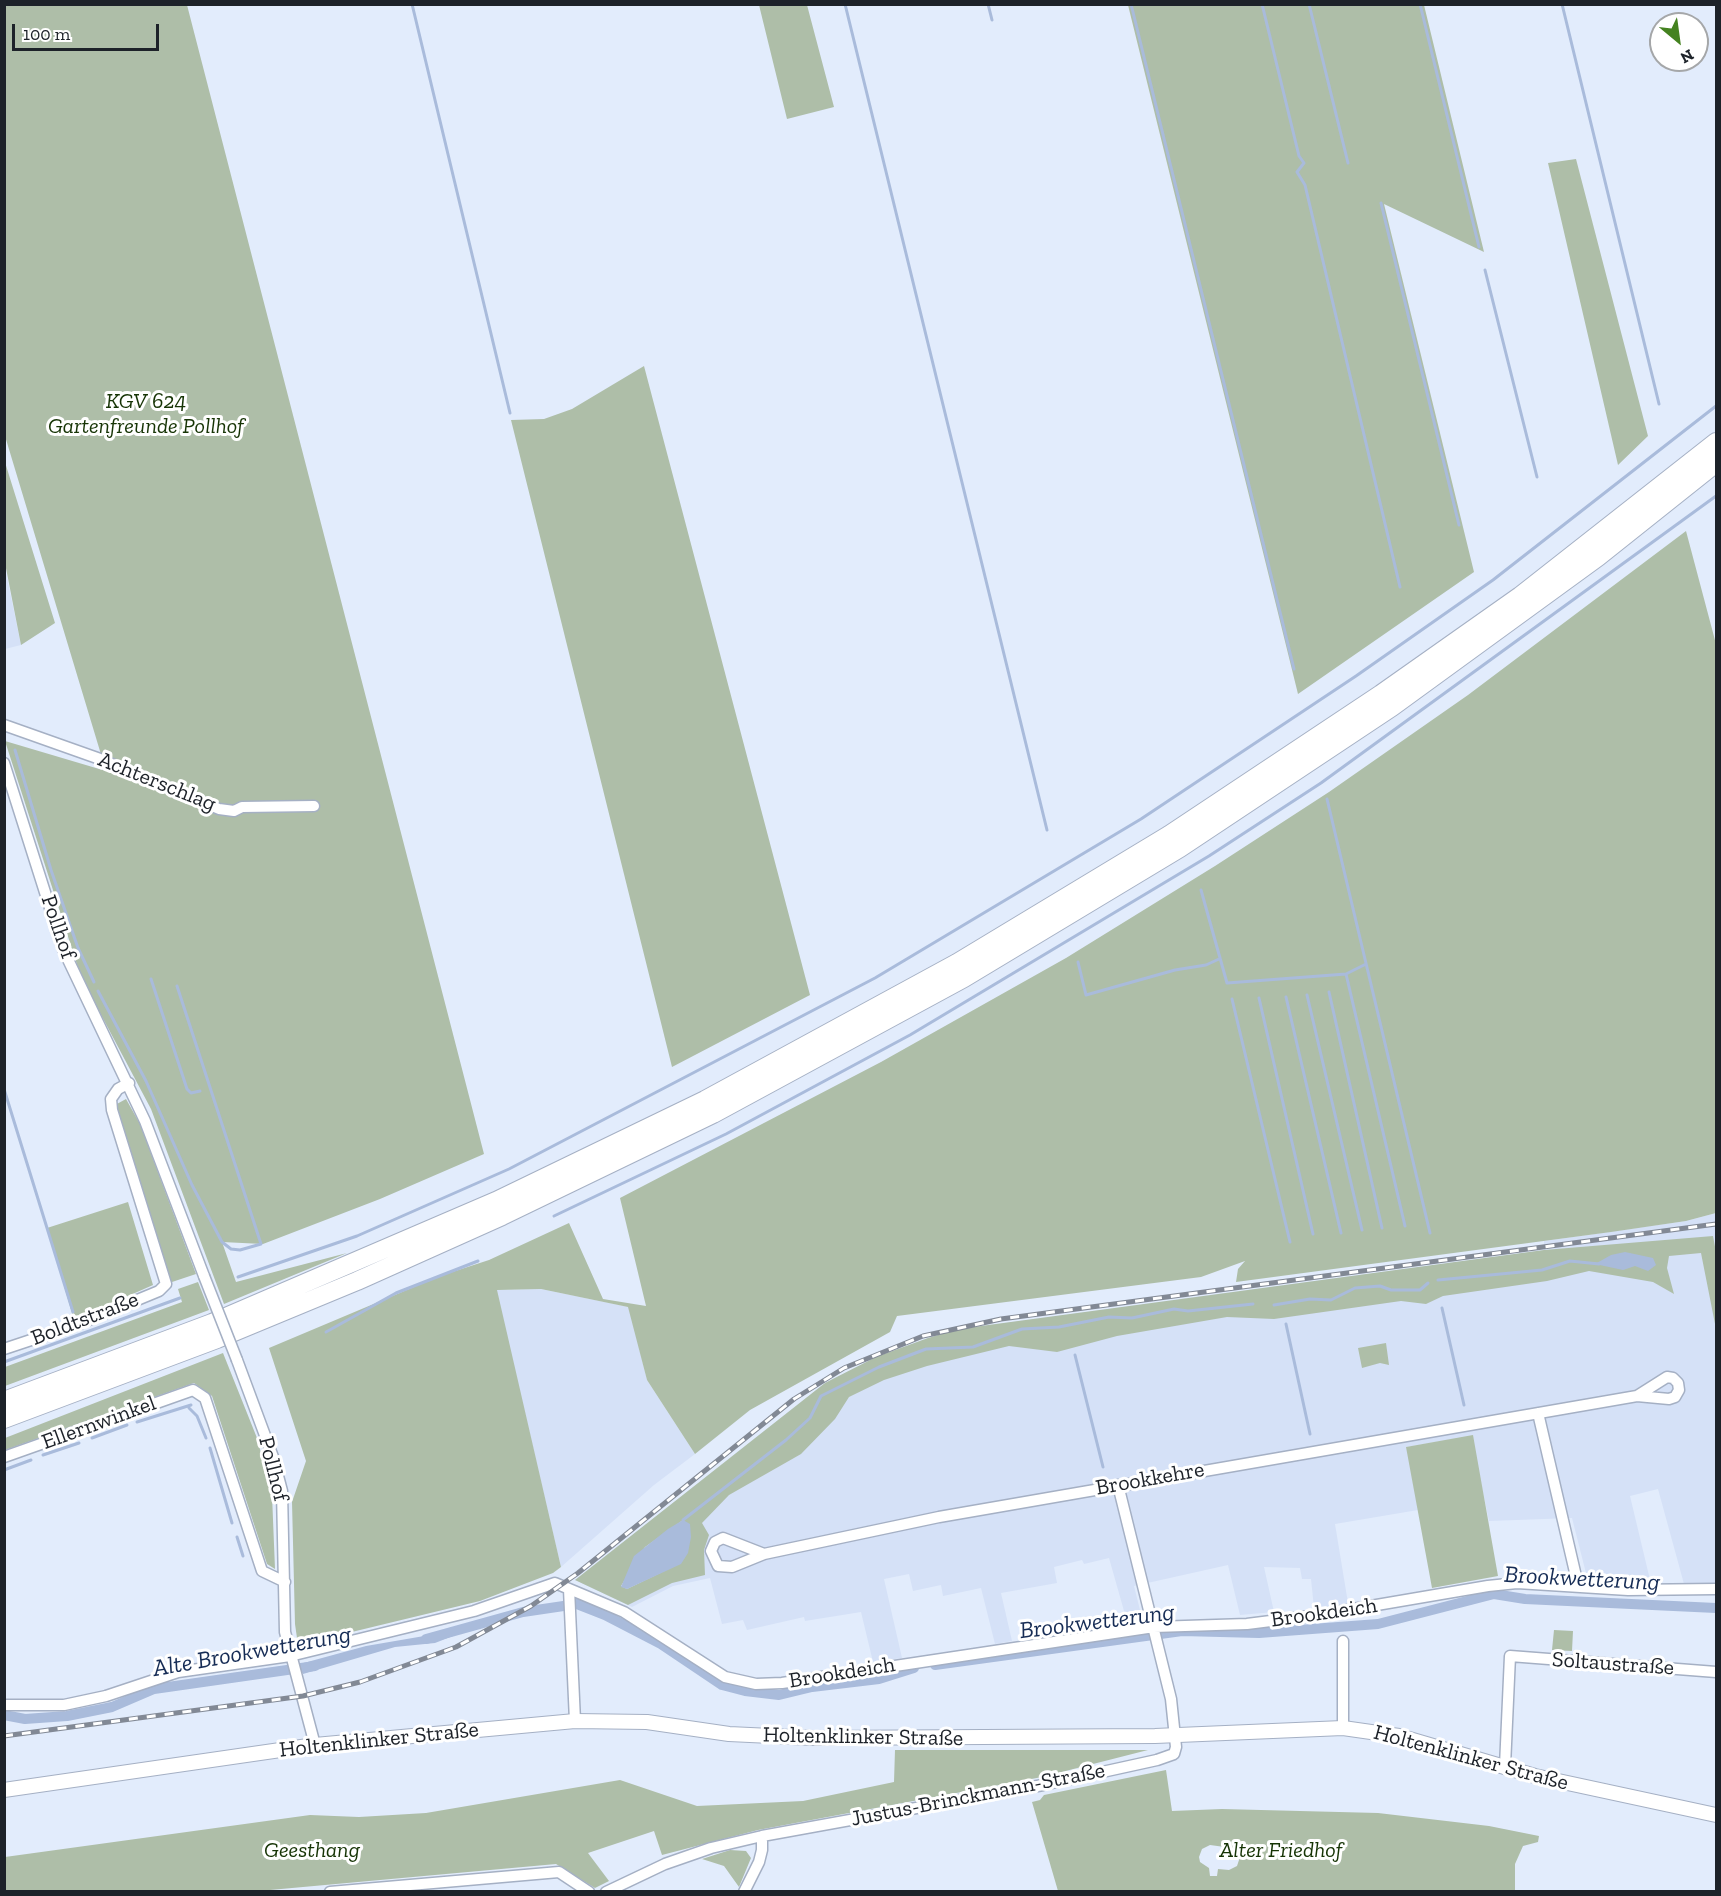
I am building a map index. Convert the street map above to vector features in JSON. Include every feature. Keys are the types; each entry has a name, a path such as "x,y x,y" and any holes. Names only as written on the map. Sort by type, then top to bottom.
{"highway":[{"path":"4,1401 212,1323 496,1201 705,1100 957,963 1169,835 1372,701 1528,590 1716,442"},
{"path":"4,1419 217,1339 502,1216 713,1114 954,984 1180,848 1392,707 1598,557 1716,463"}],"main road":[{"name":"Holtenklinker Straße","path":"4,1790 315,1745 575,1721 647,1722 729,1734 813,1738 1176,1735 1343,1728 1399,1736 1595,1790 1716,1815"}],"street":[{"name":"Achterschlag","path":"4,725 100,759 219,809 234,811 242,807 314,806"},
{"name":"Pollhof","path":"4,763 63,949 129,1083 273,1457 282,1491 285,1632 315,1745"},
{"name":"Boldtstraße","path":"4,1349 79,1324 164,1288 166,1284 112,1110 111,1099 118,1089 129,1083"},
{"name":"Pollhof","path":"193,1389 206,1398 262,1571 285,1582"},
{"name":"Ellernwinkel","path":"4,1457 193,1389"},
{"name":"Brookkehre","path":"764,1554 939,1517 1637,1396"},
{"path":"1538,1413 1578,1585"},
{"path":"1118,1485 1155,1633 1176,1735"},
{"name":"Brookdeich","path":"4,1705 64,1705 106,1696 178,1672 290,1656 474,1611 552,1583 571,1600 624,1612 724,1677 756,1684 783,1683 1155,1633 1247,1624 1352,1610 1517,1583 1578,1585 1628,1590 1716,1590"},
{"path":"571,1600 575,1721"},
{"path":"1343,1641 1343,1728"},
{"name":"Soltaustraße","path":"1505,1766 1510,1656 1716,1672"},
{"name":"Justus-Brinckmann-Straße","path":"606,1892 665,1864 711,1848 762,1836 1030,1787 1158,1760 1175,1752 1176,1735"},
{"path":"744,1892 759,1862 762,1836"},
{"path":"330,1892 559,1872 589,1892"}],"shaded area":[{"path":"4,563 21,645 5,649 4,649"},
{"path":"1716,1213 1716,1585 1684,1584 1658,1489 1630,1496 1651,1584 1588,1581 1572,1518 1489,1521 1471,1436 1407,1447 1418,1510 1335,1524 1348,1603 1314,1608 1311,1579 1302,1579 1300,1568 1264,1567 1274,1612 1240,1615 1228,1565 1134,1586 1143,1622 1128,1625 1109,1558 1084,1564 1082,1560 1054,1567 1057,1583 1001,1593 1012,1641 995,1644 981,1588 943,1596 941,1585 913,1591 909,1574 884,1579 902,1658 873,1662 861,1612 805,1621 804,1617 747,1630 743,1620 722,1624 710,1578 673,1586 632,1607 575,1580 825,1383 876,1357 928,1338 959,1329 1544,1250 1544,1241 1686,1221"},
{"path":"1625,1252 1653,1258 1656,1265 1648,1271 1635,1266 1623,1270 1595,1264 1611,1255"},
{"path":"541,1289 629,1307 647,1380 695,1454 654,1485 561,1567 496,1290"},
{"path":"683,1520 690,1524 691,1537 688,1553 681,1564 627,1589 621,1587 634,1556"},
{"path":"430,1635 453,1636 435,1643 395,1647 303,1674 300,1664 366,1646"}],"green space":[{"name":"KGV 624 Gartenfreunde Pollhof","path":"4,5 187,5 484,1154 380,1199 263,1244 222,1242 236,1282 347,1253 224,1304 151,1109 81,977 5,741 106,771 5,436"},
{"path":"759,5 807,5 834,107 787,119"},
{"path":"1128,5 1424,5 1484,252 1384,204 1474,572 1298,694"},
{"path":"1576,159 1648,436 1618,465 1548,163"},
{"path":"644,366 810,995 672,1067 511,420 544,419 572,409"},
{"path":"4,459 55,623 21,645 5,563"},
{"path":"1686,531 1716,644 1716,1213 1686,1221 1611,1232 1236,1282 1238,1269 1245,1261 1201,1277 897,1316 890,1332 750,1410 695,1454 647,1380 628,1307 541,1289 497,1290 561,1567 553,1573 480,1601 298,1645 295,1624 292,1502 306,1461 269,1348 440,1276 489,1260 569,1223 603,1299 646,1306 620,1198 881,1062 1066,958 1215,866 1329,792 1468,695"},
{"path":"126,1099 140,1124 196,1274 169,1283 115,1105"},
{"path":"128,1202 153,1285 74,1320 47,1228"},
{"path":"1713,1236 1716,1252 1716,1329 1701,1253 1669,1256 1667,1268 1674,1294 1653,1282 1589,1271 1547,1281 1443,1296 1426,1304 1401,1301 1274,1319 1227,1317 1117,1336 1057,1352 1009,1346 927,1366 884,1380 849,1397 835,1419 801,1454 729,1495 702,1523 709,1535 704,1550 705,1575 672,1583 628,1605 575,1580 825,1383 876,1357 928,1338 959,1329 1544,1250","holes":["683,1520 681,1563 627,1589 621,1586 645,1547"]},
{"path":"198,1282 209,1310 5,1386 5,1367 182,1302 178,1289"},
{"path":"1386,1343 1389,1365 1380,1363 1362,1368 1358,1348"},
{"path":"223,1353 257,1438 272,1495 275,1569 267,1564 212,1396 194,1383 5,1450 5,1438"},
{"path":"1473,1435 1498,1576 1432,1588 1406,1447"},
{"path":"1554,1630 1573,1631 1572,1651 1552,1650"},
{"name":"Geesthang","path":"895,1750 1148,1750 1042,1777 758,1830 662,1855 654,1831 588,1853 609,1881 595,1888 556,1864 259,1891 5,1892 5,1857 310,1815 359,1817 426,1813 620,1780 697,1806 803,1801 894,1782"},
{"name":"Alter Friedhof","path":"1166,1770 1172,1811 1222,1809 1378,1813 1489,1826 1539,1836 1538,1842 1523,1846 1515,1864 1515,1891 1058,1891 1032,1802 1040,1800 1044,1795","holes":["1210,1845 1232,1848 1240,1857 1237,1866 1229,1870 1218,1869 1217,1876 1210,1876 1209,1868 1200,1862 1202,1849"]},
{"path":"730,1850 746,1851 751,1858 739,1887 724,1866 702,1859"}],"waterway":[{"path":"412,4 510,413"},
{"path":"845,4 1047,830"},
{"path":"988,4 992,20"},
{"path":"1131,4 1294,669"},
{"path":"1262,4 1299,156 1304,163 1297,172 1305,185 1400,587"},
{"path":"1309,4 1348,163"},
{"path":"1420,4 1479,247"},
{"path":"1562,4 1659,404"},
{"path":"1381,203 1459,525"},
{"path":"1485,270 1537,477"},
{"path":"238,1277 357,1236 509,1169 875,978 1141,819 1356,676 1493,580 1716,406"},
{"path":"554,1216 726,1134 910,1035 1209,856 1321,783 1716,496"},
{"path":"15,750 51,870 78,948 94,982"},
{"path":"1327,799 1430,1233"},
{"path":"1201,890 1227,983 1346,974 1366,964"},
{"path":"1078,962 1086,995 1175,970 1206,965 1219,959"},
{"path":"1346,974 1405,1226"},
{"path":"151,979 187,1089 191,1093 200,1091"},
{"path":"98,991 146,1081 192,1185 222,1242 231,1249 240,1250 261,1244 177,986"},
{"path":"1329,992 1382,1228"},
{"path":"1307,995 1362,1230"},
{"path":"1286,997 1341,1233"},
{"path":"1259,998 1313,1234"},
{"path":"1232,999 1290,1242"},
{"path":"4,1089 73,1312"},
{"path":"326,1332 396,1293 478,1261"},
{"path":"1438,1280 1542,1270 1570,1261 1599,1264"},
{"path":"1274,1305 1310,1299 1331,1300 1355,1288 1380,1286 1391,1290 1420,1290 1428,1283"},
{"path":"4,1362 180,1298"},
{"path":"683,1520 786,1440 810,1418 821,1396 879,1367 926,1349 973,1347 1022,1329 1059,1327 1109,1317 1132,1318 1174,1309 1188,1311 1253,1304"},
{"path":"1442,1308 1464,1405"},
{"path":"1286,1324 1310,1434"},
{"path":"1075,1355 1103,1467"},
{"path":"137,1422 191,1405"},
{"path":"189,1408 197,1416 206,1438"},
{"path":"92,1438 127,1425"},
{"path":"43,1455 79,1443"},
{"path":"210,1448 232,1523"},
{"path":"4,1470 31,1460"},
{"path":"237,1537 243,1556"},
{"name":"Brookwetterung","path":"935,1665 1182,1631 1259,1633 1378,1624 1494,1594 1525,1599 1716,1608"},
{"name":"Brookwetterung","path":"426,1639 523,1612 577,1604 605,1615 661,1644 722,1685 745,1691 779,1695 812,1687 879,1679 914,1668"},
{"name":"Alte Brookwetterung","path":"4,1715 25,1719 67,1716 112,1707 154,1689 315,1666"}],"railway":[{"path":"4,1736 303,1696 360,1682 456,1647 531,1606 578,1573 794,1399 844,1368 923,1336 1001,1319 1716,1224"}]}
